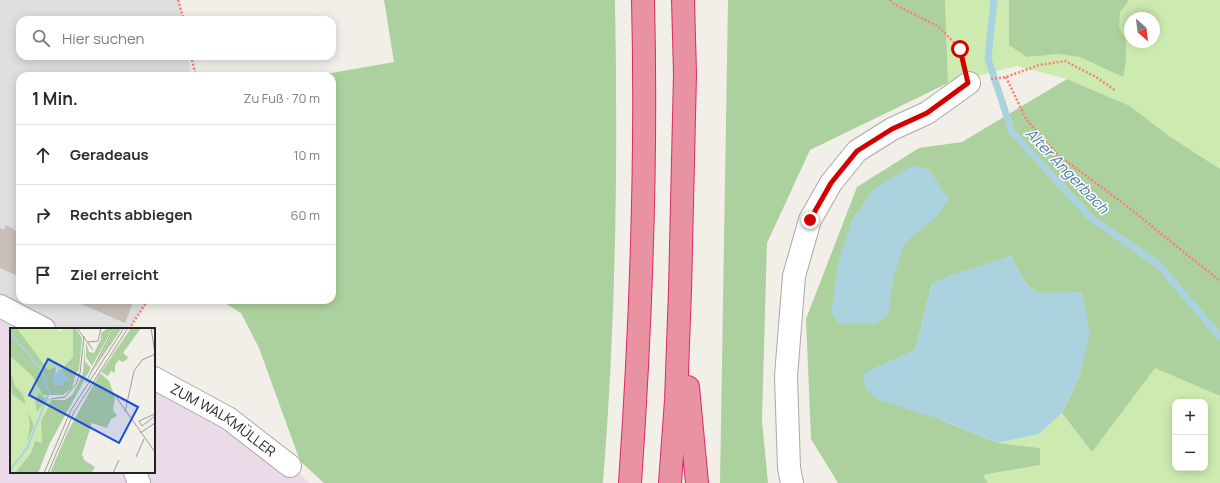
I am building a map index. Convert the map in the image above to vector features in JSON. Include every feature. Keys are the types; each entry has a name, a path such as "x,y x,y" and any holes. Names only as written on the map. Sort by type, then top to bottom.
{"highway":[{"path":"630,483 636,391 641,251 645,76 643,0"},
{"path":"670,483 676,400 680,290 685,74 684,0"},
{"path":"680,290 697,483"}],"street":[{"path":"792,483 789,468 786,376 794,276 810,220 831,183 857,151 892,129 927,113 978,82"},
{"path":"0,306 42,328"},
{"name":"ZUM WALKMÜLLER","path":"155,379 228,418 290,466"},
{"path":"135,473 139,483"}],"path":[{"path":"178,0 183,16"},
{"path":"890,0 894,4 939,27 960,49 978,82 1006,77 1039,65 1065,61 1096,77 1116,91"},
{"path":"192,60 195,72"},
{"path":"1006,77 1026,119 1057,154 1124,204 1220,281"},
{"path":"130,328 145,304"}],"shaded area":[{"path":"0,0 179,0 182,16 16,16 16,60 189,60 190,72 16,72 16,304 145,304 130,328 40,328 0,308"},
{"path":"0,306 42,328 10,328 10,473 155,473 155,390 290,466 310,483 0,483"}],"green space":[{"path":"384,0 615,0 615,242 611,362 603,483 324,483 300,461 259,348 241,313 226,304 336,304 336,72 394,62"},
{"path":"728,0 945,0 948,83 810,150 767,243 762,420 768,483 720,483"},
{"path":"945,0 1220,0 1220,169 1169,136 1130,106 1067,79 1017,66 948,83"},
{"path":"1009,0 1127,0 1128,2 1120,12 1119,28 1124,37 1124,48 1126,48 1126,62 1123,77 1080,57 1058,54 1027,57 1009,45"},
{"path":"1067,79 1130,106 1169,136 1220,169 1220,396 1155,368 1092,452 1062,413 1080,375 1037,293 1024,281 1011,256 932,284 915,350 896,359 941,420 998,443 1040,448 1040,465 983,475 988,483 838,483 811,439 806,319 857,187 919,148 962,142"},
{"path":"1155,367 1220,396 1220,483 988,483 983,475 1040,465 1039,448 998,443 1039,434 1062,413 1092,452"}],"water":[{"path":"912,166 929,169 949,200 937,216 905,243 894,275 888,314 876,324 838,323 831,312 839,259 852,220 874,189"},
{"path":"1011,256 1024,281 1037,293 1082,292 1090,333 1080,375 1062,413 1039,434 998,443 941,420 879,400 865,389 864,374 915,350 932,284 951,275"}],"building":[{"path":"6,225 16,231 16,275 0,268 0,228 4,230"},
{"path":"81,304 132,304 125,323"}],"waterway":[{"name":"Alter Angerbach","path":"994,0 988,59 1012,132 1091,218 1159,265 1220,337"}],"route":[{"path":"810,220 831,183 857,151 892,129 927,113 968,83 960,49"}]}
